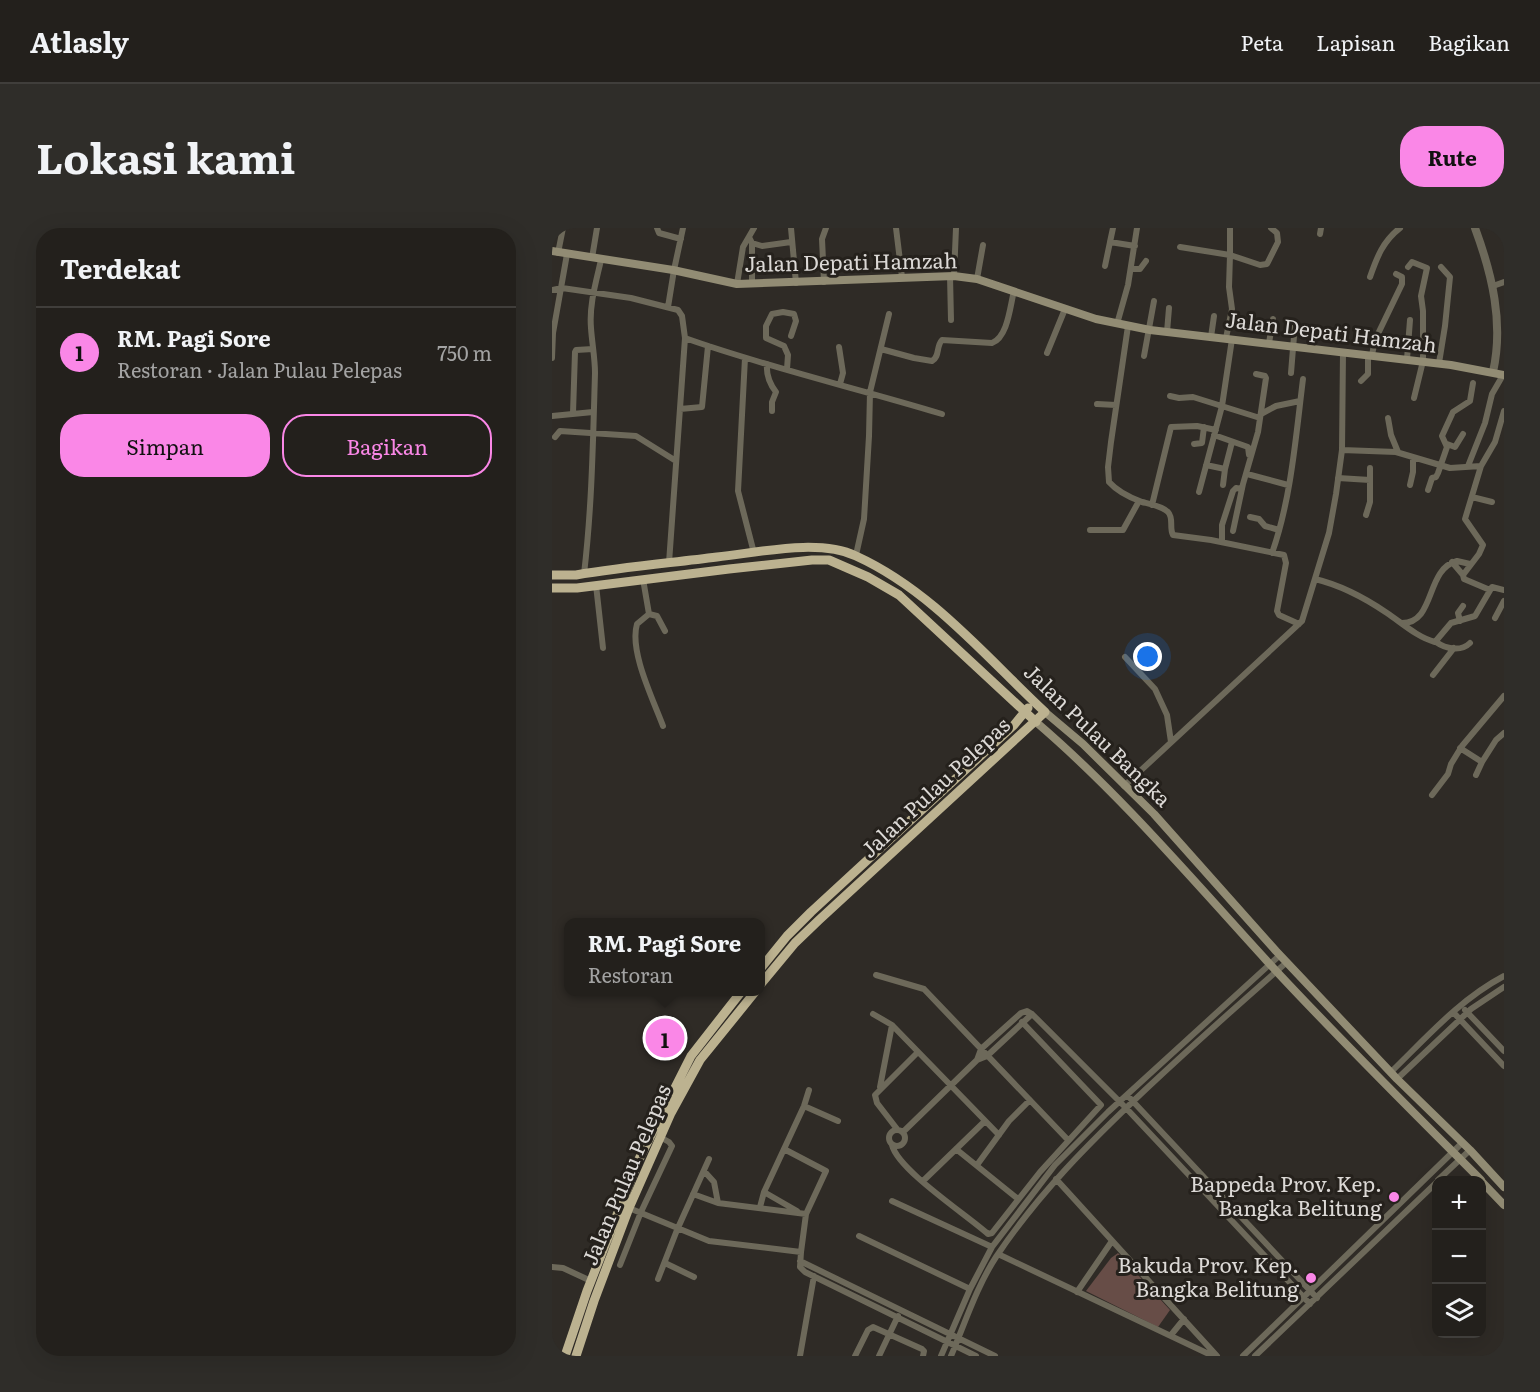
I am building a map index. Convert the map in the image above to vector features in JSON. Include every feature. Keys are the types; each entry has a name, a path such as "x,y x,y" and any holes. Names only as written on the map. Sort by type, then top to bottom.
{"highway":[{"name":"Jalan Pulau Bangka","path":"552,575 584,574 784,550 829,548 856,555 907,585 969,639 1045,712"},
{"path":"690,560 692,573"},
{"name":"Jalan Pulau Bangka","path":"552,588 829,560 899,595 1036,722"},
{"name":"Jalan Pulau Pelepas","path":"765,963 787,936 1014,725 1034,702"},
{"name":"Jalan Pulau Pelepas","path":"765,979 795,943 819,920 1045,712"},
{"name":"Jalan Pulau Pelepas","path":"576,1356 596,1293 642,1176 660,1137 667,1111 691,1056 738,996"},
{"name":"Jalan Pulau Pelepas","path":"565,1356 627,1185 667,1111 700,1060 752,996"}],"main road":[{"name":"Jalan Depati Hamzah","path":"559,253 674,270 737,284 902,277 952,276 977,279 1117,324 1150,330 1439,363 1503,375"},
{"name":"Jalan Pulau Bangka","path":"1045,712 1083,744 1154,814 1280,955 1394,1076 1470,1150 1504,1187"},
{"name":"Jalan Pulau Bangka","path":"1036,722 1074,754 1108,788 1166,848 1276,971 1476,1176"},
{"name":"Jalan Pulau Bangka","path":"1486,1186 1503,1202"}],"street":[{"path":"552,358 553,333 562,288 559,253 563,228"},
{"path":"591,258 597,228"},
{"path":"657,228 659,233 681,239"},
{"path":"668,307 683,228"},
{"path":"752,284 753,228"},
{"path":"791,228 796,283"},
{"path":"824,282 822,239 826,228"},
{"path":"896,228 902,277"},
{"path":"951,320 956,228"},
{"path":"1105,266 1113,228"},
{"path":"1117,324 1131,269 1137,228"},
{"path":"1199,492 1222,406 1232,309 1229,286 1230,228"},
{"path":"1180,247 1230,255 1262,265 1267,264 1278,242 1277,233 1270,228"},
{"path":"1370,278 1377,256 1386,240 1400,228"},
{"path":"1474,228 1501,312 1502,338 1493,372"},
{"path":"751,240 762,246 792,242"},
{"path":"737,284 743,246 751,240"},
{"path":"1110,242 1135,246"},
{"path":"977,279 983,245"},
{"path":"584,574 591,518 594,433 595,369 591,325 593,294 601,260"},
{"path":"1131,269 1140,269 1146,261"},
{"path":"1408,267 1412,262 1427,268 1421,296 1423,361 1414,398"},
{"path":"1439,363 1450,277 1441,267"},
{"path":"1361,381 1368,374 1370,355 1375,340 1402,284 1402,278 1396,274"},
{"path":"1493,286 1504,282"},
{"path":"552,290 562,288 631,298 678,310 682,316 685,338 669,563"},
{"path":"881,349 932,361 938,354 942,340 992,343 998,341 1003,334 1014,291"},
{"path":"1144,356 1154,301"},
{"path":"1167,332 1169,308"},
{"path":"1047,353 1065,309"},
{"path":"787,369 788,355 784,346 766,338 765,326 772,314 783,312 794,314 796,321 791,336"},
{"path":"856,555 864,519 870,392 889,314"},
{"path":"1212,337 1214,316"},
{"path":"1269,343 1273,319"},
{"path":"1407,360 1410,320"},
{"path":"1292,373 1295,324"},
{"path":"1128,326 1108,467 1109,482 1119,491 1139,501 1152,504 1169,514 1170,529 1173,535 1284,555 1286,563 1277,611 1279,615 1299,624"},
{"path":"685,338 745,358 942,414"},
{"path":"680,409 702,407 708,346"},
{"path":"839,347 843,373 840,384"},
{"path":"573,413 575,352 576,350 593,349"},
{"path":"1124,786 1299,624 1305,612 1329,533 1338,478 1342,450 1343,352"},
{"path":"745,358 738,491 754,553"},
{"path":"767,364 767,376 776,392 772,402 772,411"},
{"path":"1233,531 1261,416 1266,378 1256,374"},
{"path":"1468,466 1485,423 1492,394 1503,375"},
{"path":"1272,553 1288,485 1303,379"},
{"path":"1463,434 1455,447 1447,444 1442,436 1453,412 1470,401 1473,383"},
{"path":"1170,396 1193,397 1261,416 1276,406 1300,401"},
{"path":"1097,404 1116,405"},
{"path":"1463,575 1483,545 1465,519 1480,466 1495,442 1504,411"},
{"path":"552,416 593,412"},
{"path":"1389,418 1391,435 1398,452"},
{"path":"1152,504 1171,427 1204,427 1215,432 1249,449 1244,472 1288,485"},
{"path":"1194,444 1202,442 1204,427"},
{"path":"555,437 560,431 636,436 676,461"},
{"path":"1223,485 1232,442"},
{"path":"1428,490 1432,478 1437,476 1447,444"},
{"path":"1342,450 1398,452 1450,468 1480,466"},
{"path":"1410,485 1413,458"},
{"path":"1206,465 1225,469"},
{"path":"1366,515 1370,502 1370,468"},
{"path":"1338,478 1370,480"},
{"path":"1222,542 1222,525 1233,491 1236,488 1242,489"},
{"path":"1472,497 1492,502"},
{"path":"1090,530 1123,530 1139,501"},
{"path":"1251,517 1259,519 1264,526 1279,530"},
{"path":"1401,623 1412,621 1423,610 1439,572 1452,562 1463,561 1470,564"},
{"path":"1452,562 1463,575 1464,580 1490,590"},
{"path":"643,579 649,614"},
{"path":"1315,579 1338,586 1372,604 1421,637 1454,648 1462,648 1470,644"},
{"path":"596,585 603,648"},
{"path":"1436,642 1451,623 1475,616 1494,586 1504,590"},
{"path":"1495,618 1504,601"},
{"path":"1460,621 1458,614 1463,606"},
{"path":"649,614 657,616 665,631"},
{"path":"649,614 637,624 636,642 639,658 663,726"},
{"path":"1433,675 1454,648"},
{"path":"1125,657 1155,689 1167,715 1171,742"},
{"path":"1432,795 1448,774 1460,748 1504,696"},
{"path":"1476,775 1496,740 1504,733"},
{"path":"1460,748 1482,762"},
{"path":"941,1356 970,1289 992,1247 1055,1165 1127,1095 1280,955"},
{"path":"951,1356 998,1254 1056,1179 1198,1040 1287,962"},
{"path":"876,975 924,989 1068,1140"},
{"path":"1394,1076 1453,1012 1483,988 1504,976"},
{"path":"1394,1076 1467,1012 1504,987"},
{"path":"1461,1005 1504,1051"},
{"path":"977,1060 981,1049 1021,1013 1027,1011 1032,1014 1126,1108 1310,1304"},
{"path":"1453,1012 1504,1066"},
{"path":"873,1014 892,1025 996,1132"},
{"path":"1032,1014 987,1056 977,1060 900,1131 892,1131 889,1141 895,1152 923,1181 990,1234 1068,1140 1101,1105"},
{"path":"1022,1022 1101,1105 1112,1109"},
{"path":"880,1088 892,1025"},
{"path":"892,1145 898,1146 903,1143 905,1136 876,1103 875,1095 918,1052"},
{"path":"760,1207 764,1192 804,1106 809,1090"},
{"path":"1127,1095 1317,1298"},
{"path":"977,1164 996,1132 1030,1100"},
{"path":"804,1106 838,1121"},
{"path":"923,1181 985,1121"},
{"path":"620,1265 640,1214 668,1154 671,1143 660,1137"},
{"path":"1442,1176 1462,1143"},
{"path":"784,1149 826,1171 806,1214 800,1261 802,1270 976,1356"},
{"path":"956,1149 1018,1199"},
{"path":"1243,1356 1456,1156 1470,1150"},
{"path":"651,1156 668,1154"},
{"path":"651,1156 665,1162"},
{"path":"651,1156 660,1172"},
{"path":"658,1279 677,1228 709,1159"},
{"path":"704,1171 714,1182 718,1203"},
{"path":"642,1176 655,1181"},
{"path":"1056,1179 1215,1356"},
{"path":"1255,1356 1432,1187"},
{"path":"764,1192 797,1212"},
{"path":"693,1194 718,1203 806,1214"},
{"path":"892,1201 992,1247"},
{"path":"629,1210 718,1243 801,1252"},
{"path":"859,1236 970,1289"},
{"path":"1077,1292 1112,1241"},
{"path":"998,1254 1215,1356"},
{"path":"800,1261 995,1356"},
{"path":"664,1263 694,1277"},
{"path":"552,1267 563,1268 591,1281"},
{"path":"800,1356 814,1276"},
{"path":"879,1356 901,1310"},
{"path":"1171,1335 1184,1319"},
{"path":"855,1356 870,1328 876,1328 922,1349 923,1356"}],"shaded area":[{"path":"1118,1253 1170,1310 1158,1327 1086,1291 1111,1258"}],"place":[{"name":"RM. Pagi Sore","path":"665,1038"},
{"name":"Bappeda Prov. Kep. Bangka Belitung","path":"1394,1197"},
{"name":"Bakuda Prov. Kep. Bangka Belitung","path":"1311,1278"}]}
